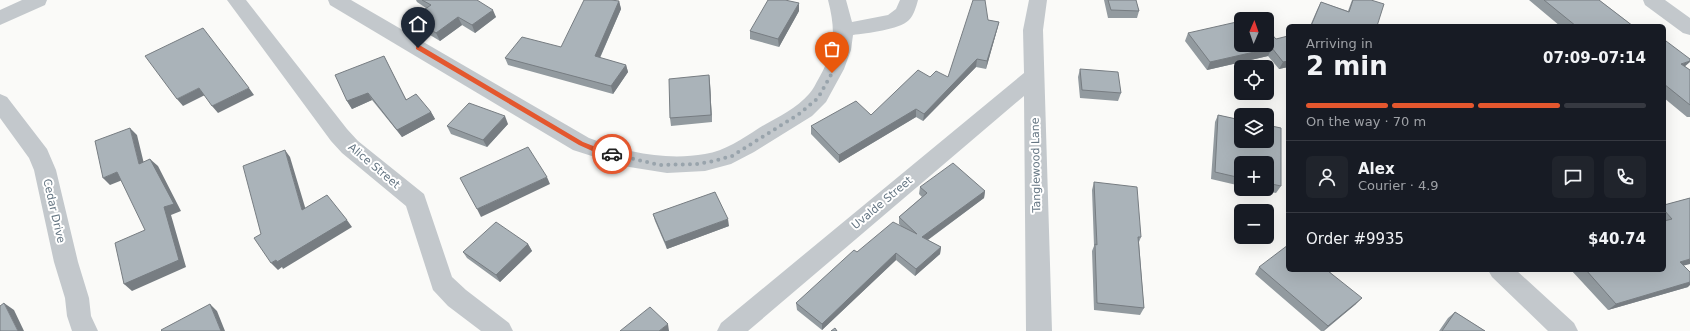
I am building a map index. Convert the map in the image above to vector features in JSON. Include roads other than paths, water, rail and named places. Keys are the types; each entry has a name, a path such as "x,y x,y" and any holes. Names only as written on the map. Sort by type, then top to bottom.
{"street":[{"path":"0,18 38,0"},
{"name":"Alice Street","path":"236,0 339,135 416,201 442,283 456,298 500,331"},
{"path":"337,0 581,144 599,152 660,165 697,164 732,156 799,114 818,98 838,61 844,29 837,0"},
{"path":"844,29 864,27 892,21 901,16 906,9 909,0"},
{"name":"Tanglewood Lane","path":"1038,0 1033,30 1039,331"},
{"path":"1652,0 1690,28"},
{"name":"Uvalde Street","path":"730,331 1034,76"},
{"name":"Cedar Drive","path":"0,102 38,155 45,170 66,262 77,298 79,316 86,331"},
{"path":"1502,272 1564,331"}]}
